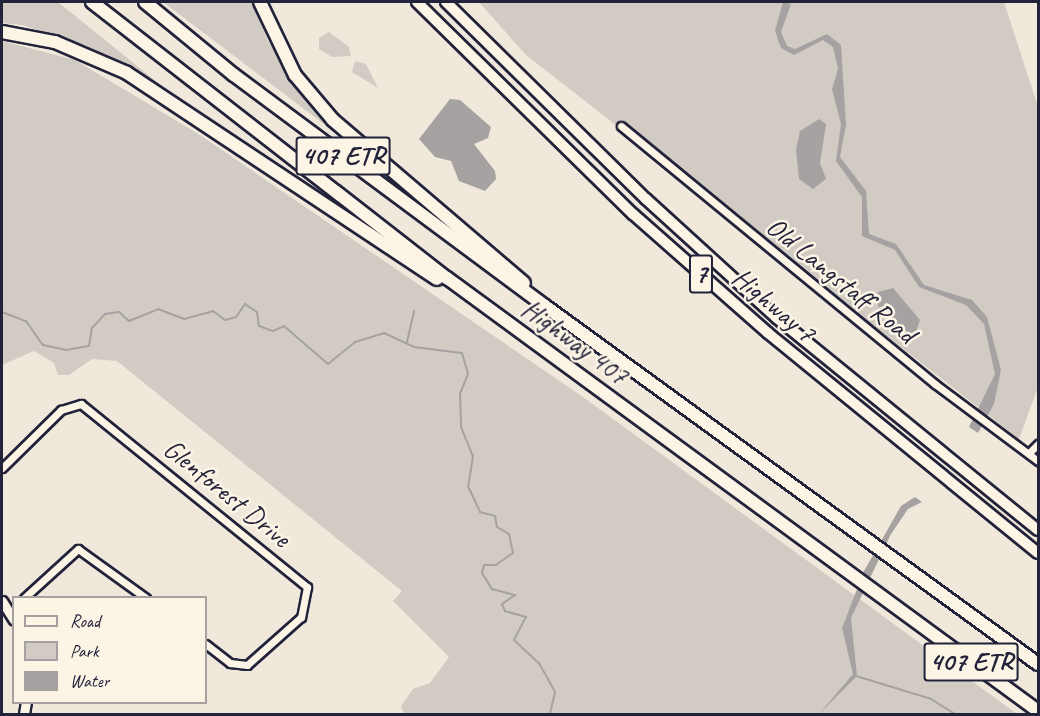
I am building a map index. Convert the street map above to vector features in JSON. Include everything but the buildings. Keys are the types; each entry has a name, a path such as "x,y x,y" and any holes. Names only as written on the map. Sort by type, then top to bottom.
{"highway":[{"name":"Highway 407","path":"92,2 495,314 1038,711"},
{"name":"Highway 407","path":"145,2 234,75 545,306 1038,664"},
{"path":"260,2 295,75 333,120 502,260 545,306"},
{"path":"2,32 55,42 127,73 411,264 495,314"}],"main road":[{"name":"Highway 7","path":"417,2 650,229 1038,553"},
{"name":"Highway 7","path":"446,2 645,200 777,318 1038,530"}],"street":[{"name":"Old Langstaff Road","path":"621,126 934,384 976,411 1038,461"},
{"name":"Glenforest Drive","path":"2,468 61,410 81,404 307,587 301,617 247,665 230,663 207,646"},
{"path":"1029,453 1038,444"},
{"path":"25,596 78,549 145,596"},
{"path":"2,601 11,608"}],"green space":[{"path":"2,2 58,2 178,99 112,57 23,25 2,23"},
{"path":"163,2 253,2 267,39 300,91 353,146"},
{"path":"479,2 1004,2 1038,107 1038,387 1019,439 526,55"},
{"path":"329,32 349,47 351,56 332,57 319,49 319,38"},
{"path":"2,41 75,60 200,135 583,397 1017,714 404,714 401,706 413,689 430,683 449,657 393,601 402,591 117,361 92,359 69,375 58,375 54,363 34,351 2,365"},
{"path":"355,61 366,64 378,88 352,72"}],"water":[{"path":"783,2 791,4 781,32 787,46 795,49 827,34 841,45 846,125 840,157 866,191 869,234 896,244 924,285 972,300 987,317 1001,370 994,404 978,433 969,427 995,374 984,324 966,305 919,287 895,250 862,236 862,197 836,161 841,124 832,89 838,69 833,47 823,40 794,55 781,48 775,31"},
{"path":"450,99 460,100 491,127 488,138 474,144 495,171 496,179 485,191 459,181 451,161 435,157 419,139"},
{"path":"819,119 826,124 820,163 826,179 813,189 799,179 796,150 800,131"},
{"path":"893,288 920,320 915,335 900,329 878,306 878,292"},
{"path":"915,497 922,502 908,509 891,534 851,618 857,676 819,714 853,674 842,628 864,571 901,506"}],"waterway":[{"path":"2,312 26,321 43,345 66,350 89,346 92,328 105,314 119,312 129,321 158,309 184,319 213,311 225,320 236,317 245,304 257,312 259,326 273,331 284,326 328,364 355,342 384,333 414,347 462,353 468,374 460,394 461,427 473,456 468,486 480,512 495,516 497,527 509,534 513,553 496,565 484,565 482,573 492,589 515,595 502,604 505,611 526,617 514,640 539,663 555,692 550,714"},
{"path":"407,342 414,311"},
{"path":"856,676 931,699 955,714"}]}
